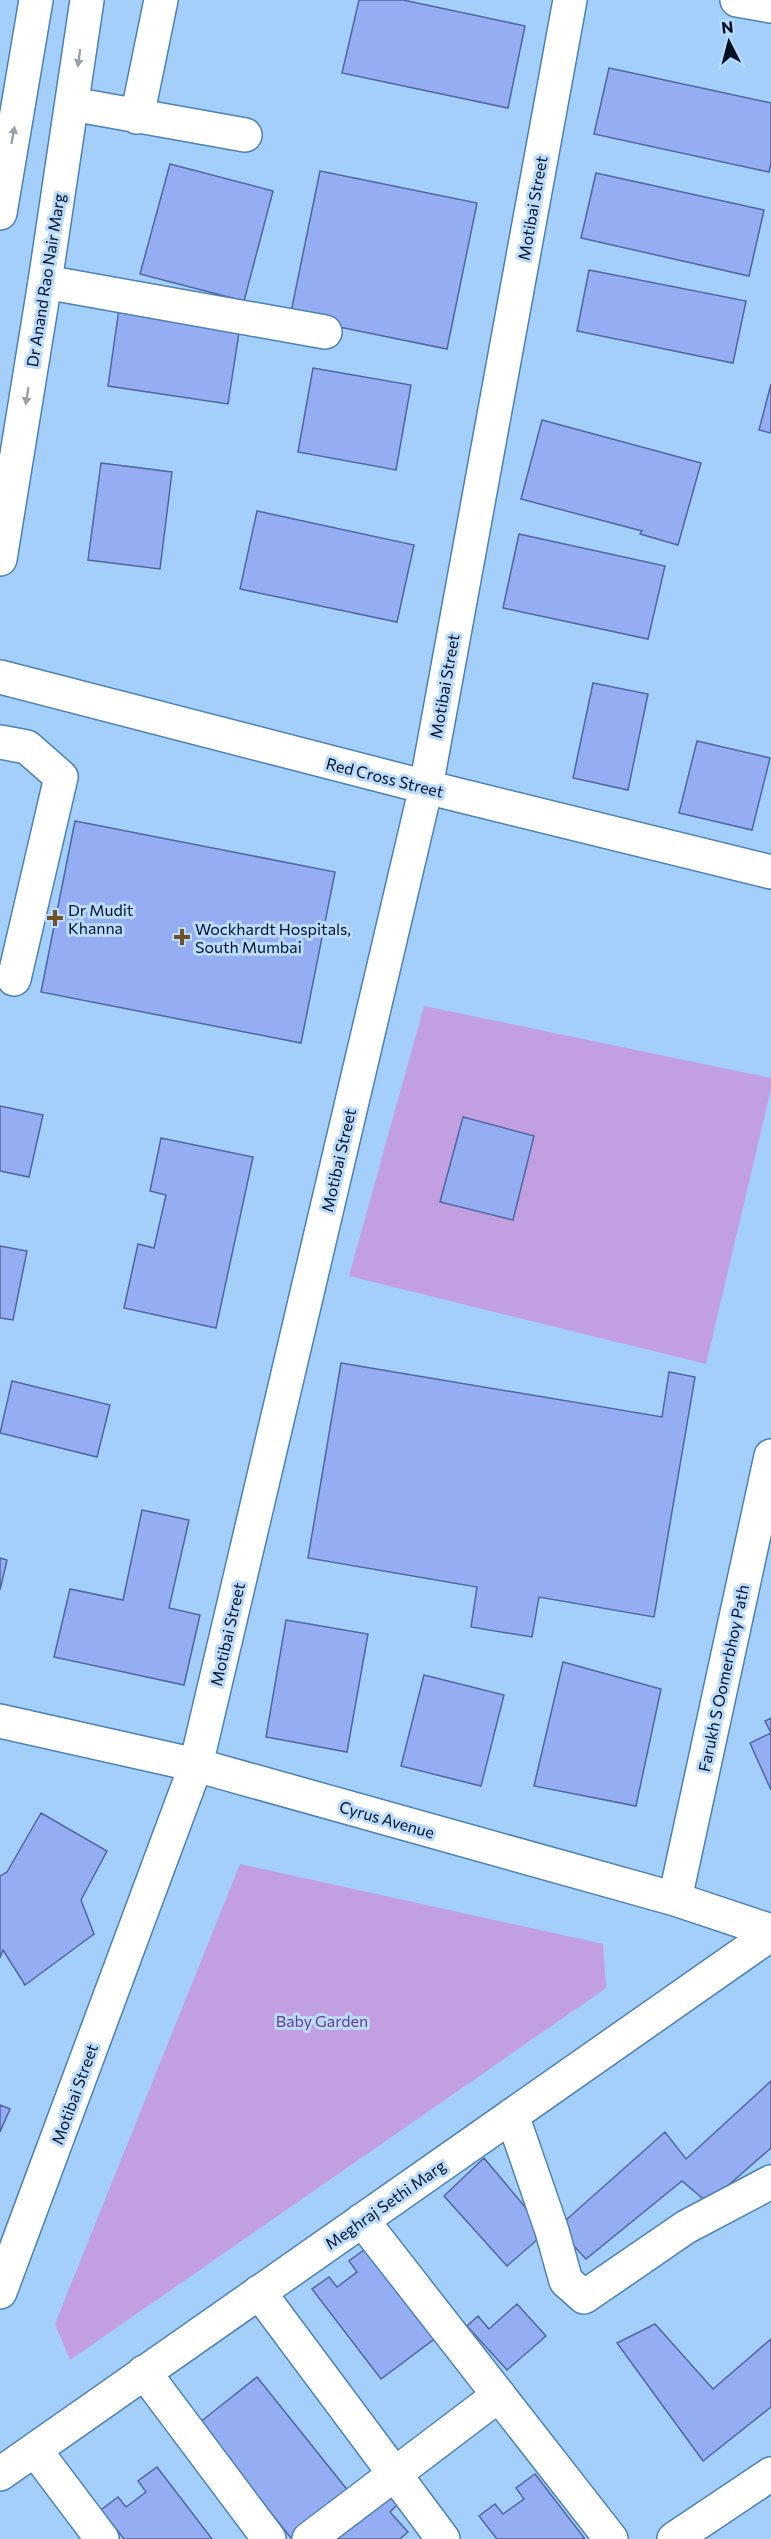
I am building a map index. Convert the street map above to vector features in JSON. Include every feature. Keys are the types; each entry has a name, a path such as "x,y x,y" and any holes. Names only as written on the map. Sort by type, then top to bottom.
{"street":[{"path":"0,213 36,0"},
{"name":"Dr Anand Rao Nair Marg","path":"0,559 45,282 87,0"},
{"path":"137,117 161,0"},
{"name":"Motibai Street","path":"0,2292 196,1765 426,787 570,0"},
{"path":"737,0 771,6"},
{"path":"72,104 245,135"},
{"path":"45,282 325,332"},
{"name":"Red Cross Street","path":"0,677 426,787 771,872"},
{"path":"0,742 27,747 61,777 14,979"},
{"name":"Farukh S Oomerbhoy Path","path":"675,1899 771,1456"},
{"name":"Cyrus Avenue","path":"0,1721 196,1765 675,1899 771,1933"},
{"name":"Meghraj Sethi Marg","path":"0,2474 771,1933"},
{"path":"512,2115 552,2231 566,2281 584,2296 686,2227 771,2182"},
{"path":"362,2220 611,2539"},
{"path":"259,2292 443,2539"},
{"path":"144,2372 269,2539"},
{"path":"309,2539 499,2395"},
{"path":"35,2450 102,2539"},
{"path":"674,2539 771,2474"}],"green space":[{"path":"424,1006 771,1078 771,1089 706,1364 349,1276"},
{"name":"Baby Garden","path":"240,1864 603,1944 606,1988 70,2360 55,2324"}],"building":[{"path":"359,0 403,0 525,26 508,108 342,73"},
{"path":"609,68 771,103 769,172 594,134"},
{"path":"170,164 273,191 244,301 140,274"},
{"path":"320,171 477,203 447,349 290,317"},
{"path":"596,173 764,210 749,276 581,238"},
{"path":"589,270 746,301 733,363 577,331"},
{"path":"119,309 240,326 228,404 108,386"},
{"path":"313,368 411,385 396,470 298,452"},
{"path":"771,384 771,433 759,430"},
{"path":"542,420 701,463 678,545 640,534 642,531 521,499"},
{"path":"101,463 172,472 160,569 88,560"},
{"path":"257,511 414,545 397,622 240,589"},
{"path":"519,534 665,566 648,639 503,608"},
{"path":"593,683 648,694 628,790 573,778"},
{"path":"697,741 770,758 752,830 679,813"},
{"path":"75,821 335,872 301,1043 41,992"},
{"path":"0,1106 43,1115 29,1177 0,1171"},
{"path":"463,1117 534,1136 513,1220 440,1202"},
{"path":"161,1138 253,1157 216,1328 124,1308 138,1244 154,1248 166,1195 150,1191"},
{"path":"0,1246 27,1251 13,1320 0,1318"},
{"path":"341,1363 662,1417 669,1372 695,1377 654,1617 539,1597 532,1637 471,1627 477,1587 308,1558"},
{"path":"12,1381 110,1405 97,1457 0,1433"},
{"path":"142,1510 189,1520 169,1608 200,1615 184,1685 54,1657 70,1589 123,1600"},
{"path":"0,1558 7,1560 0,1590"},
{"path":"286,1620 368,1634 347,1752 266,1737"},
{"path":"563,1662 661,1689 636,1806 534,1786"},
{"path":"424,1675 504,1695 481,1786 401,1766"},
{"path":"771,1718 771,1733 765,1721"},
{"path":"771,1733 771,1790 750,1743"},
{"path":"41,1813 107,1851 81,1900 94,1934 25,1985 3,1950 0,1958 0,1876 7,1872"},
{"path":"771,2081 771,2148 708,2203 682,2181 586,2259 557,2228 665,2132 686,2159"},
{"path":"0,2105 10,2109 0,2132"},
{"path":"484,2158 546,2232 507,2266 444,2196"},
{"path":"368,2247 437,2337 381,2379 312,2289 329,2277 337,2287 357,2272 349,2261"},
{"path":"517,2304 546,2336 507,2370 467,2326 478,2316 489,2329"},
{"path":"655,2324 713,2389 771,2339 771,2407 703,2461 617,2343"},
{"path":"257,2377 349,2492 291,2538 199,2423"},
{"path":"157,2467 212,2539 124,2539 101,2510 118,2497 126,2507 146,2492 138,2481"},
{"path":"535,2474 585,2539 497,2539 479,2516 495,2504 503,2514 524,2499 516,2488"},
{"path":"384,2491 398,2504 390,2512 408,2532 400,2539 333,2539"}],"place":[{"name":"Dr Mudit Khanna","path":"55,918"},
{"name":"Wockhardt Hospitals, South Mumbai","path":"182,937"}]}
